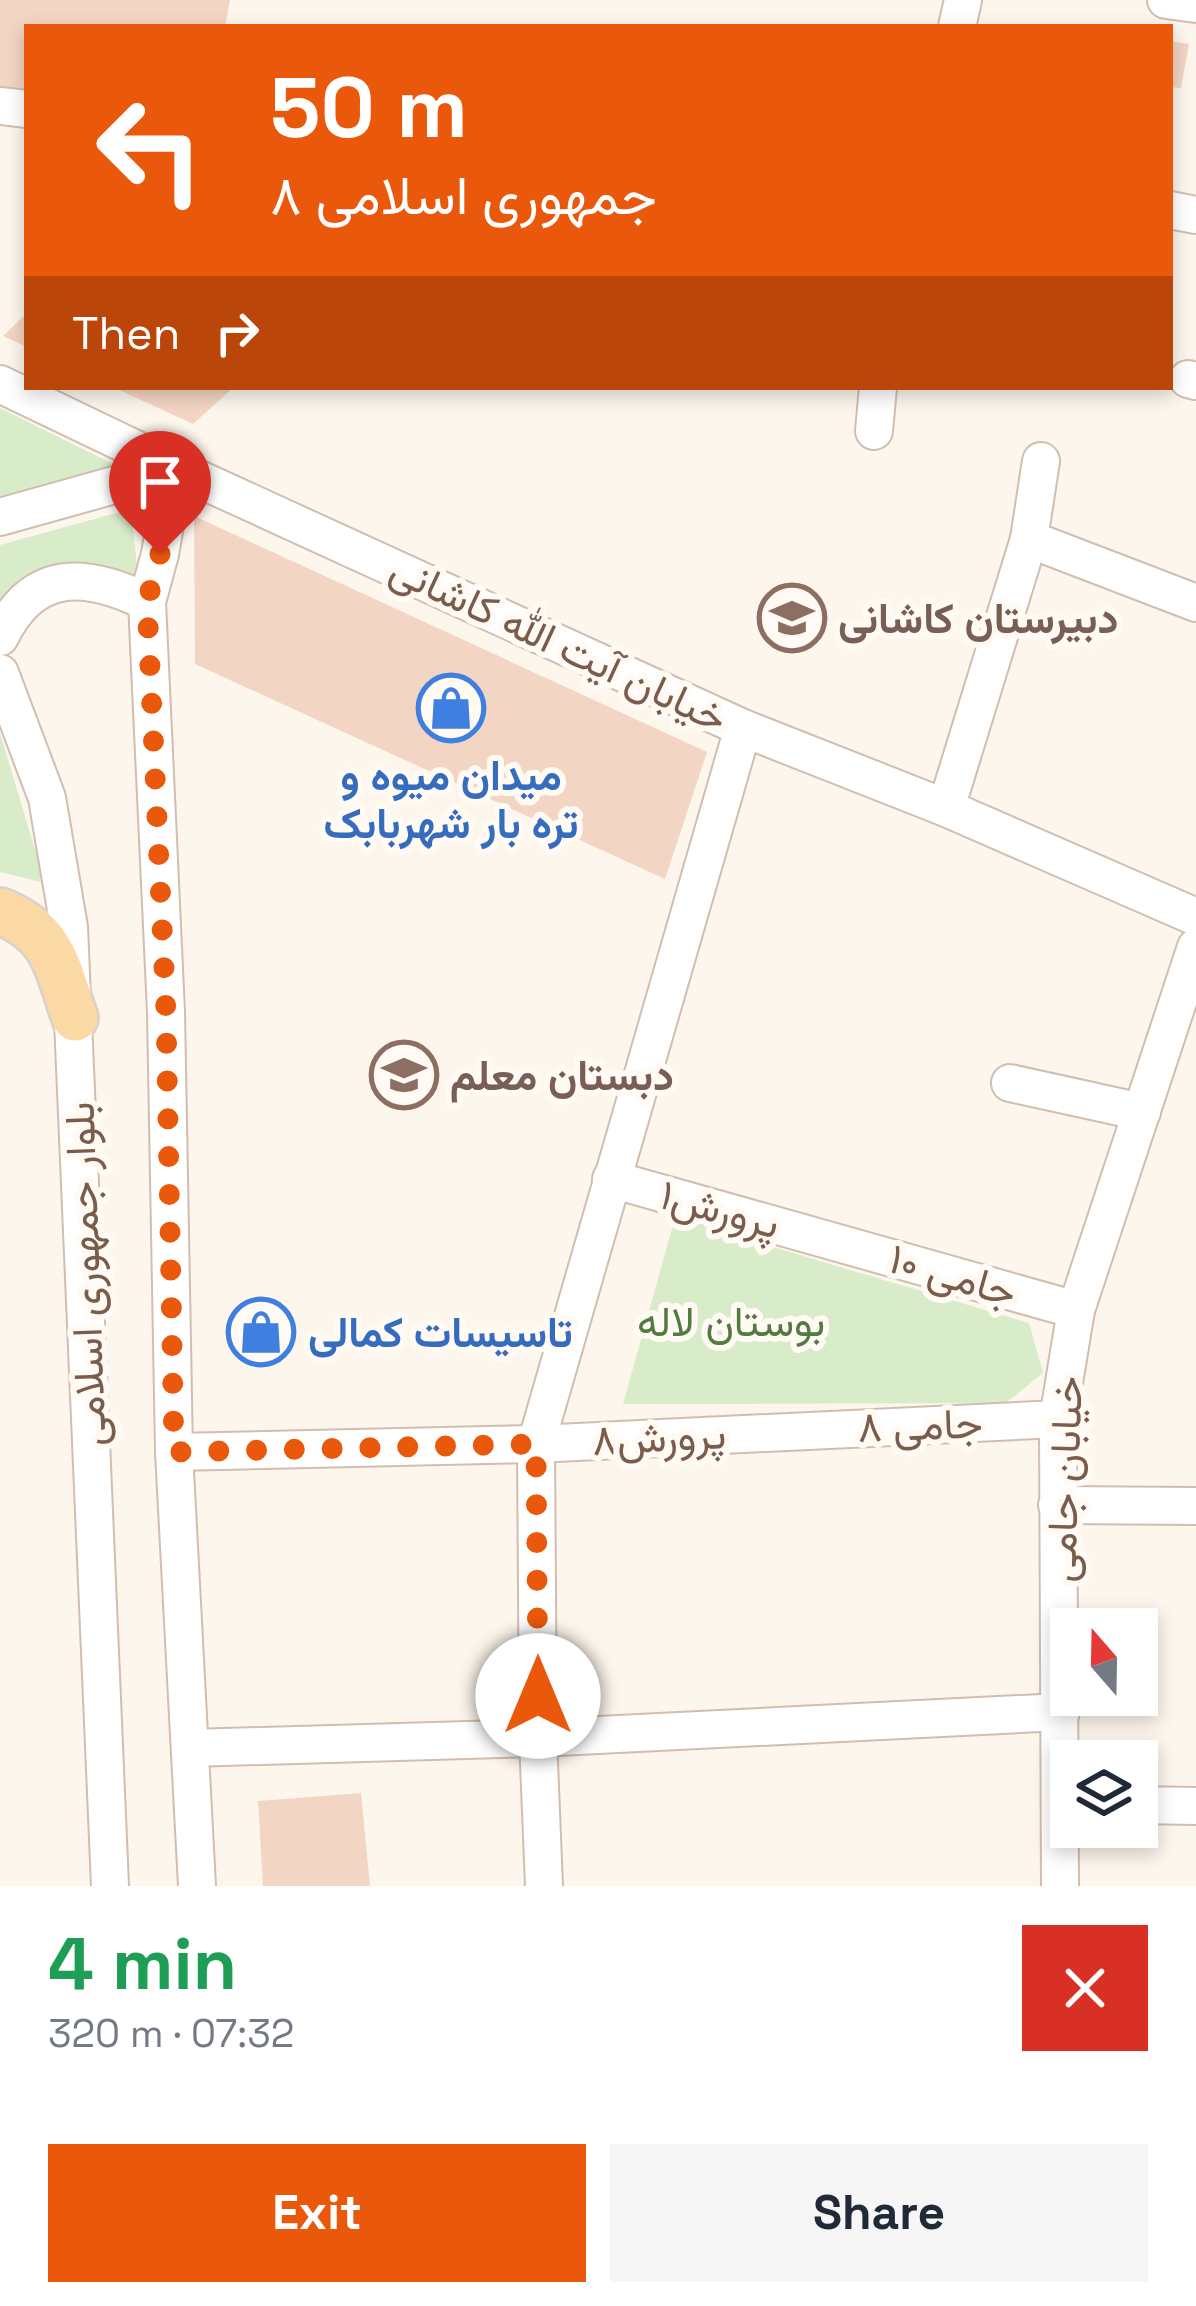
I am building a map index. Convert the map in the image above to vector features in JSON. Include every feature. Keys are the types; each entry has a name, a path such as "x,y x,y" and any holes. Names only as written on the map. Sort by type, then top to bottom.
{"main road":[{"path":"0,911 19,918 50,945 75,1018"}],"street":[{"path":"1166,0 1196,4"},
{"path":"0,384 176,468"},
{"path":"874,431 878,390"},
{"path":"946,808 1029,539 1041,461"},
{"path":"0,517 176,468"},
{"name":"بلوار جمهوری اسلامی","path":"176,468 147,602 166,1012 174,1452 197,1886"},
{"name":"خیابان آیت الله کاشانی","path":"176,468 743,728 946,808 1196,917"},
{"path":"1029,539 1196,604"},
{"path":"0,638 9,619 47,584 92,581 113,585 147,602"},
{"name":"بلوار جمهوری اسلامی","path":"0,674 47,798 69,926 110,1886"},
{"path":"544,1886 536,1444 743,728"},
{"name":"خیابان جامی","path":"1059,1608 1058,1419 1076,1310 1196,947"},
{"path":"1010,1083 1142,1112"},
{"name":"پرورش۱","path":"611,1179 829,1240"},
{"name":"جامی ۱۰","path":"829,1240 1076,1310"},
{"name":"جامی ۸","path":"781,1431 1058,1419"},
{"name":"پرورش۸","path":"174,1452 536,1444 781,1431"},
{"path":"1057,1505 1196,1506"},
{"path":"190,1748 538,1738 1050,1713"},
{"path":"1158,1806 1196,1807"},
{"name":"خیابان جامی","path":"1060,1886 1062,1848"}],"green space":[{"path":"0,408 121,468 0,509"},
{"path":"131,509 138,576 63,566 26,577 0,602 0,545"},
{"path":"0,733 45,883 0,872"},
{"name":"بوستان لاله","path":"675,1218 1029,1323 1043,1373 1006,1403 623,1404"}],"building":[{"path":"0,0 230,0 226,24 24,24 24,89 0,88"},
{"path":"1173,41 1189,44 1181,88 1173,87"},
{"path":"24,316 24,346 3,336"},
{"path":"119,390 231,390 193,424"},
{"name":"میدان میوه و تره بار شهربابک","path":"194,516 707,752 665,879 195,664"},
{"name":"تاسیسات کمالی","path":"232,1312 292,1328 286,1353 232,1337"},
{"path":"361,1793 370,1886 263,1886 258,1801"}],"place":[{"name":"دبیرستان کاشانی","path":"792,618"},
{"name":"میدان میوه و تره بار شهربابک","path":"451,708"},
{"name":"دبستان معلم","path":"404,1075"},
{"name":"تاسیسات کمالی","path":"261,1332"}],"route":[{"path":"160,554 147,602 166,1012 174,1452 536,1444 538,1696"}]}
